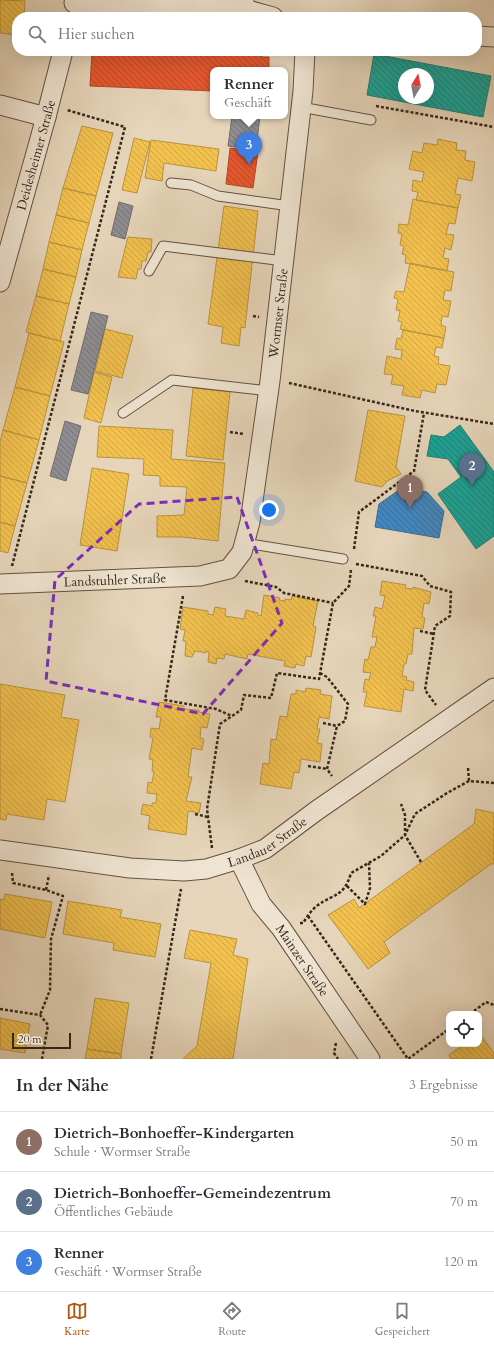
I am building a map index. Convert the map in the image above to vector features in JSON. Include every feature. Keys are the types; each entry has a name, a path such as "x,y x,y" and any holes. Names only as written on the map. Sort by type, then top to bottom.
{"street":[{"path":"73,7 244,4 262,12"},
{"path":"482,36 494,37"},
{"name":"Deidesheimer Straße","path":"0,282 48,111 62,56"},
{"name":"Wormser Straße","path":"229,569 242,552 250,522 270,386 301,107 305,56"},
{"path":"0,105 48,111"},
{"name":"Landstuhler Straße","path":"4,584 200,576 229,569"},
{"name":"Landauer Straße","path":"0,850 130,868 184,871 215,866 239,859 264,849 316,811 448,722 494,688"},
{"name":"Mainzer Straße","path":"239,859 261,904 281,928 370,1059"}],"lane":[{"path":"301,107 371,120"},
{"path":"171,183 191,185 218,196 290,206"},
{"path":"149,271 163,246 284,261"},
{"path":"123,412 172,380 270,386"},
{"path":"245,543 343,559"}],"path":[{"path":"372,105 494,127"},
{"path":"4,584 125,126 48,111"},
{"path":"270,386 299,385 424,413 494,424"},
{"path":"353,556 359,512 414,471 424,413"},
{"path":"352,563 422,576 430,586 451,592 450,616 435,626 425,690 448,722"},
{"path":"215,866 207,809 220,724 241,710 244,695 271,698 278,673 319,679 333,603 349,586 351,567"},
{"path":"229,569 238,580 276,588 284,593 333,603"},
{"path":"184,592 165,700 216,710 233,716"},
{"path":"420,631 434,634"},
{"path":"320,673 327,677 348,704 345,721 337,726 323,724"},
{"path":"327,769 337,726"},
{"path":"308,766 327,769 334,778"},
{"path":"468,768 469,781"},
{"path":"281,928 303,922 317,906 335,896 347,886 351,873 381,856 405,835 415,814 447,793 469,781 494,783"},
{"path":"401,804 405,815 405,835 421,862"},
{"path":"194,814 208,817"},
{"path":"347,886 364,904 370,888 369,863"},
{"path":"151,1059 184,871"},
{"path":"12,873 12,883 46,890 63,896 51,939 50,990 40,1015"},
{"path":"46,890 48,877"},
{"path":"308,916 408,1059 446,1031"},
{"path":"474,1011 486,1002 494,1005"},
{"path":"0,1009 40,1015 48,1025 42,1059"}],"highlighted area":[{"path":"237,497 282,623 203,714 46,681 55,580 139,504"}],"building: Wohnen":[{"path":"0,0 25,1 24,12 12,12 12,34 0,33"},
{"path":"82,126 113,133 96,196 63,188"},
{"path":"134,138 150,142 137,193 122,190"},
{"path":"438,139 457,143 456,150 466,151 465,160 475,162 472,181 458,178 455,194 461,195 458,208 416,200 418,192 412,191 413,180 422,182 424,172 409,169 413,151 422,153 424,143 437,145"},
{"path":"151,140 219,149 216,171 164,163 162,181 145,178"},
{"path":"63,188 96,196 89,223 56,215"},
{"path":"413,199 458,208 455,224 449,223 446,234 454,235 451,250 445,248 443,258 449,259 447,271 405,263 406,255 402,254 404,246 400,245 402,234 398,233 399,224 408,225"},
{"path":"224,206 258,211 245,328 241,327 239,346 221,343 223,327 208,324"},
{"path":"56,215 89,223 82,250 49,242"},
{"path":"128,237 152,239 151,252 148,252 146,261 142,261 141,269 138,269 136,279 118,277"},
{"path":"49,242 82,250 76,277 43,269"},
{"path":"410,263 454,272 451,291 445,290 443,300 451,301 448,317 442,316 441,325 446,327 444,338 400,329 402,322 398,321 400,311 396,310 398,299 394,298 396,291 404,292"},
{"path":"43,269 76,277 69,304 36,296"},
{"path":"36,296 69,304 60,341 26,332"},
{"path":"105,329 133,336 122,378 95,371"},
{"path":"403,330 444,338 442,348 436,347 434,356 439,357 438,364 450,366 446,385 437,384 435,393 422,390 420,398 402,395 404,386 391,384 393,375 384,374 387,356 401,359 402,350 395,349 397,338 401,339"},
{"path":"29,333 64,342 50,396 15,387"},
{"path":"94,372 112,377 101,423 84,418"},
{"path":"15,387 50,396 39,440 3,430"},
{"path":"193,388 230,392 223,460 186,456"},
{"path":"368,410 405,416 396,467 401,474 387,481 382,487 355,481"},
{"path":"99,426 173,430 171,459 225,463 218,541 182,537 157,537 157,516 184,515 187,487 160,486 160,476 143,475 144,459 97,457"},
{"path":"3,430 39,440 27,483 0,476 0,442"},
{"path":"92,468 129,474 117,551 80,545"},
{"path":"0,476 27,483 15,526 0,522"},
{"path":"0,522 15,526 8,553 0,551"},
{"path":"382,581 406,585 405,588 413,589 413,587 431,592 429,604 424,603 422,617 425,618 423,629 414,628 412,654 408,654 406,664 404,664 402,676 407,677 406,680 414,682 413,691 404,689 401,712 364,706 367,692 363,692 365,679 369,680 371,673 363,672 365,659 368,660 371,647 375,647 377,637 372,637 376,616 373,616 375,607 382,609 385,596 380,595"},
{"path":"264,595 280,598 279,600 285,601 285,599 291,600 292,596 318,601 313,626 316,627 311,657 306,656 304,666 296,664 295,668 284,666 285,661 248,654 247,659 225,654 224,659 217,658 216,664 208,662 209,652 206,651 206,653 195,651 192,657 185,656 186,641 183,641 185,630 180,629 183,607 208,611 208,614 213,615 215,607 226,609 225,616 244,619 246,610 258,613 258,615 261,616"},
{"path":"0,684 65,695 61,717 79,720 65,802 47,799 44,820 7,814 6,820 0,819"},
{"path":"306,688 321,690 320,694 332,696 329,719 319,717 317,729 320,729 317,743 322,744 320,762 301,759 299,773 294,772 291,789 260,784 263,763 269,764 271,739 276,740 280,716 287,717 291,694 296,694 296,690 305,692"},
{"path":"159,702 184,706 184,709 199,710 199,712 210,714 207,728 201,727 200,738 204,739 202,750 192,748 188,777 192,777 186,801 201,803 199,813 188,811 186,835 148,829 150,816 141,814 143,804 152,806 152,803 156,803 157,794 147,793 148,782 152,783 154,771 152,771 153,760 149,759 153,738 150,737 151,728 159,729 161,717 156,717"},
{"path":"476,809 494,813 494,864 491,864 384,942 390,953 368,969 328,915 354,899 359,908 474,824"},
{"path":"5,894 52,902 45,938 0,929 0,899 4,900"},
{"path":"68,901 122,910 120,917 161,924 155,957 113,950 114,943 63,934"},
{"path":"190,930 237,939 233,955 248,959 233,1059 183,1059 197,1046 211,963 184,958"},
{"path":"95,998 129,1003 121,1054 87,1049"},
{"path":"0,1018 30,1024 25,1053 0,1049"},
{"path":"482,1037 494,1053 494,1059 451,1059 449,1055 461,1047 482,1047"},
{"path":"87,1049 121,1054 121,1059 85,1059"}],"building: Handel":[{"path":"92,56 269,57 269,67 210,67 210,91 90,86"},
{"path":"230,148 258,152 253,188 226,184"}],"building: Schulen":[{"path":"409,483 413,489 427,492 444,511 439,538 375,527 379,504"}],"building: Öffentlich":[{"path":"374,56 385,56 491,76 483,117 414,104 434,104 434,68 398,68 398,101 367,95"},
{"path":"460,425 494,472 494,536 476,549 438,494 461,477 448,459 427,456 431,435 444,437"}],"building: Industrie":[{"path":"232,119 260,119 256,150 228,146"},
{"path":"119,202 133,206 125,239 111,235"},
{"path":"91,312 108,316 88,394 71,390"},
{"path":"65,421 81,426 66,481 50,476"}],"place":[{"name":"Renner","path":"249,165"},
{"name":"Dietrich-Bonhoeffer-Gemeindezentrum","path":"472,486"},
{"name":"Dietrich-Bonhoeffer-Kindergarten","path":"410,508"}]}
